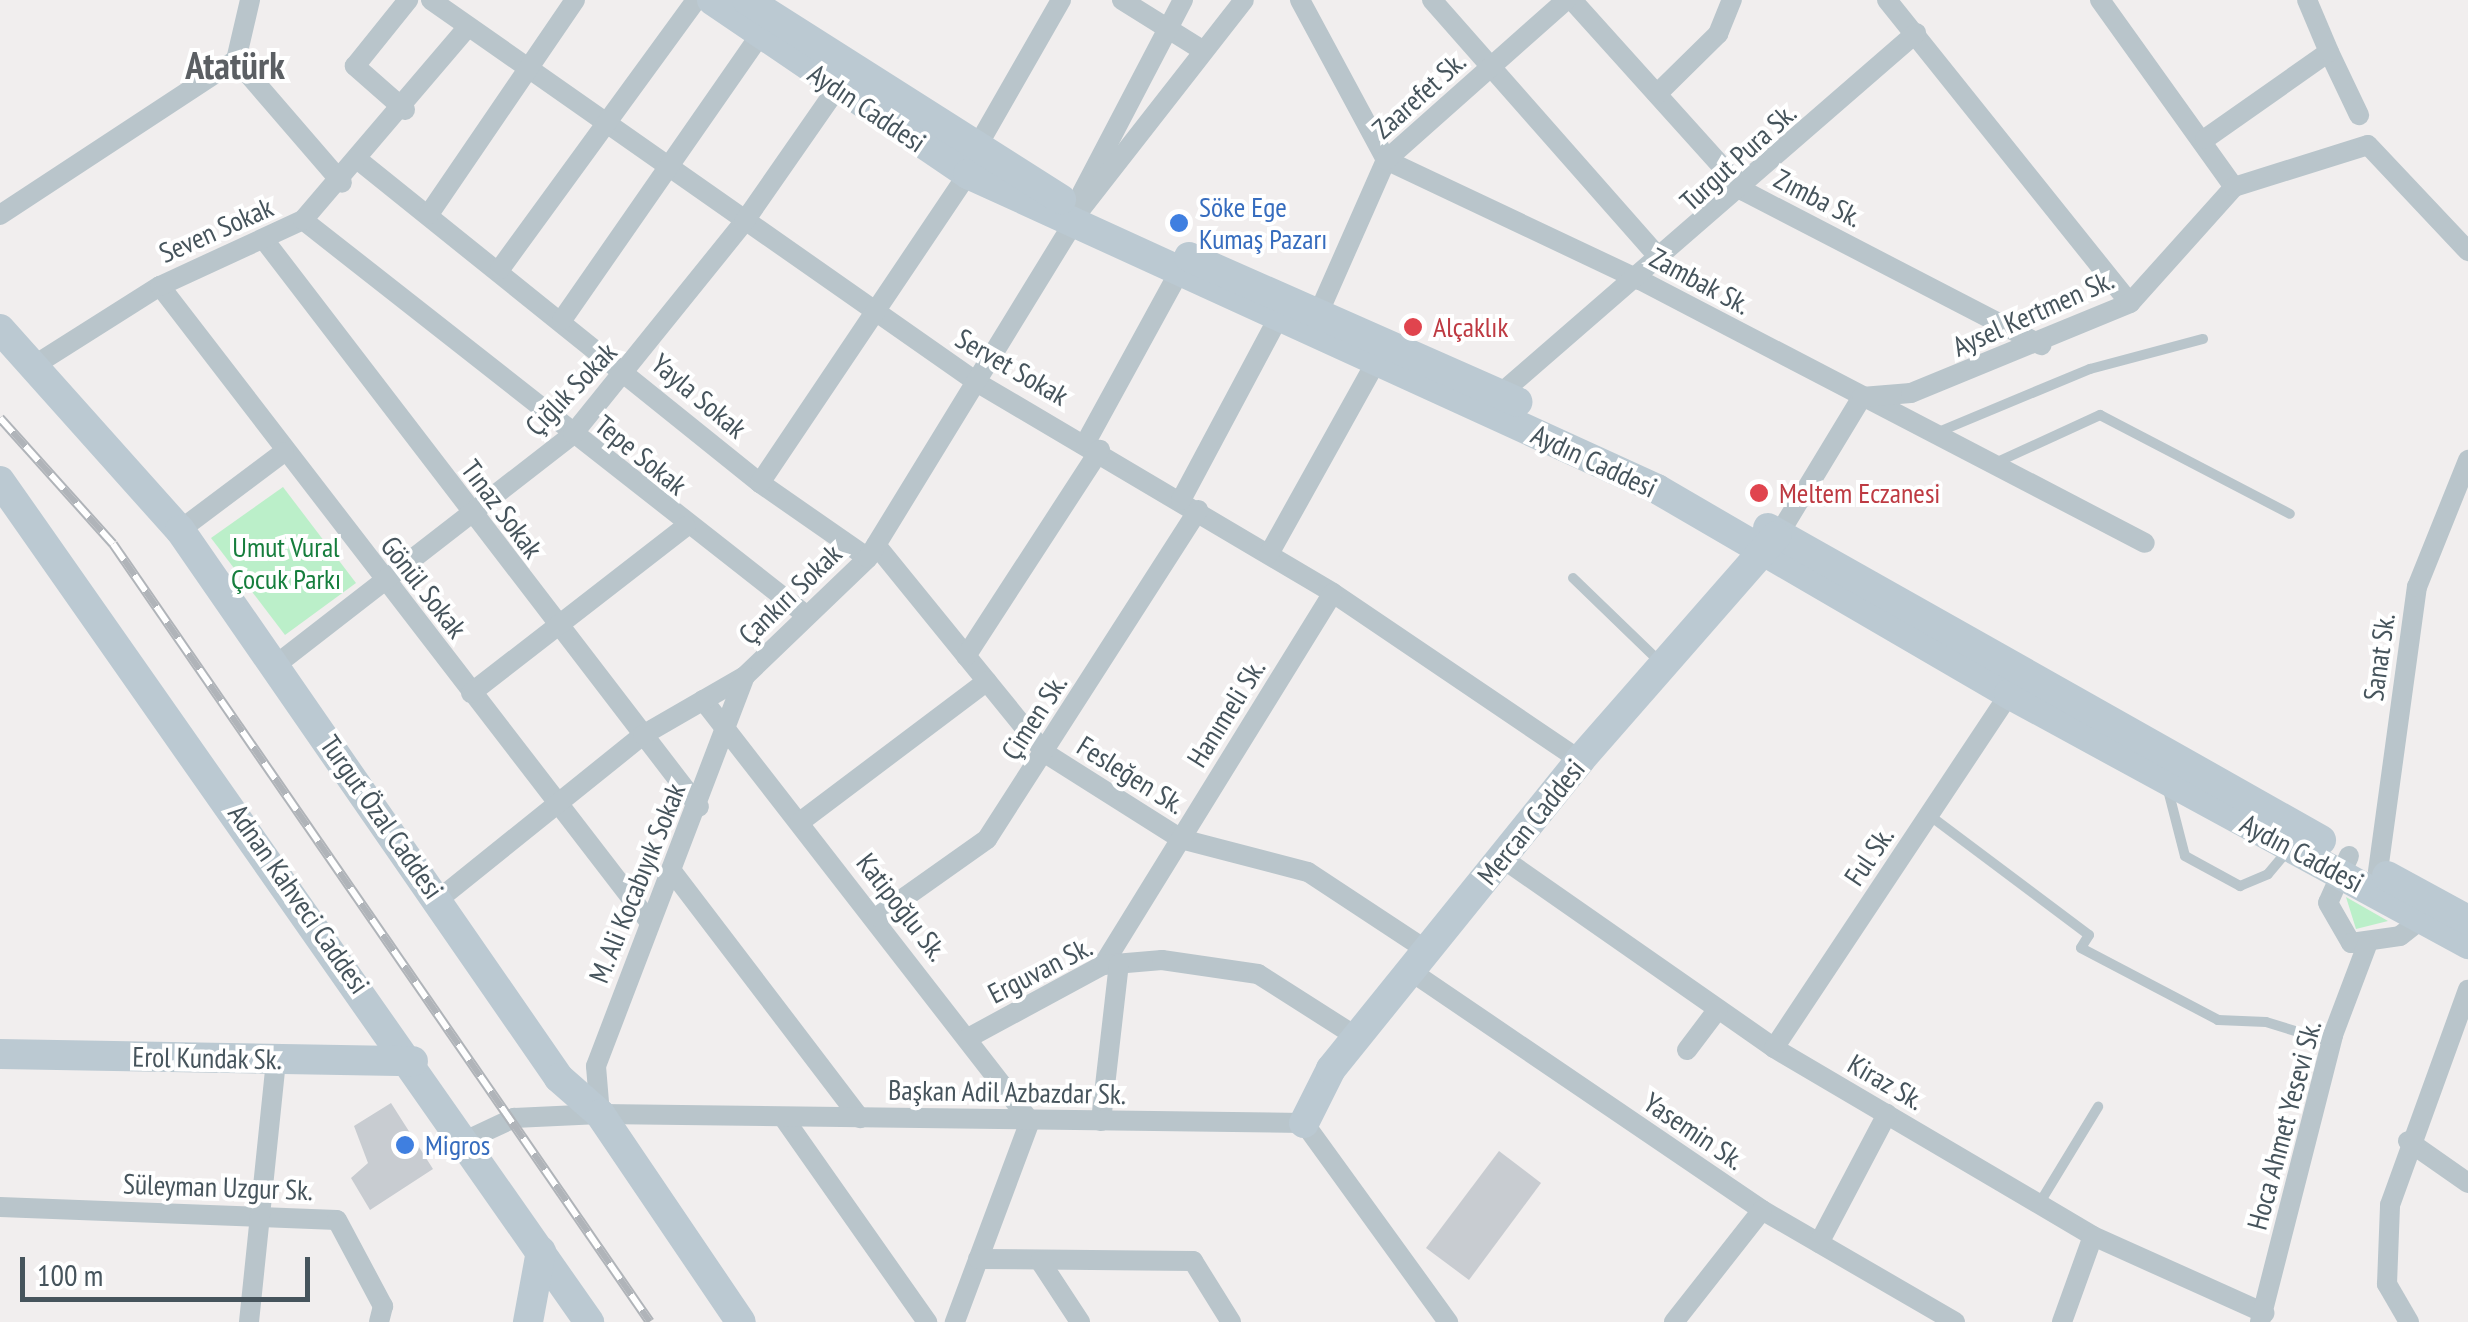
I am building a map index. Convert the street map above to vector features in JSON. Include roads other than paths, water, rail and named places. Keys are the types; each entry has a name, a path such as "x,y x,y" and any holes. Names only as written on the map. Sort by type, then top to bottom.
{"main road":[{"name":"Aydın Caddesi","path":"712,0 838,87 1178,274 1771,542 2009,694 2166,780 2291,846 2378,871 2468,944"},
{"name":"Aydın Caddesi","path":"747,0 971,163"},
{"name":"Aydın Caddesi","path":"1076,219 1319,312 1500,394 2430,911 2468,920"},
{"name":"Turgut Özal Caddesi","path":"0,329 38,363 180,530 277,664 559,1078 600,1114 741,1322"},
{"name":"Adnan Kahveci Caddesi","path":"0,482 469,1139 589,1322"},
{"name":"Mercan Caddesi","path":"1304,1123 1360,1039 1580,760 1771,542"},
{"name":"Erol Kundak Sk.","path":"0,1054 413,1062"},
{"path":"528,1322 541,1251"}],"street":[{"path":"0,215 236,60 250,0"},
{"path":"405,110 355,66 408,0"},
{"name":"Servet Sokak","path":"431,0 606,129 978,383 1093,446 1333,594 1580,760"},
{"path":"430,214 575,0"},
{"path":"500,270 696,0"},
{"path":"760,483 971,163 1062,0"},
{"path":"1122,0 1202,50"},
{"path":"1076,219 1082,190 1183,0"},
{"path":"1076,219 1244,0"},
{"path":"1300,0 1386,160"},
{"path":"1432,0 1662,261"},
{"name":"Zaarefet Sk.","path":"1319,312 1386,160 1569,0"},
{"name":"Zımba Sk.","path":"1569,0 1744,191 2041,346"},
{"path":"1657,94 1718,34 1732,0"},
{"path":"1887,0 2130,303"},
{"path":"2100,0 2205,139 2234,187 2368,145 2468,251"},
{"path":"2307,0 2359,115"},
{"name":"Seven Sokak","path":"38,363 160,286 265,241 303,220 405,110 467,28"},
{"name":"Turgut Pura Sk.","path":"1500,394 1744,191 1916,32"},
{"path":"562,320 760,36"},
{"path":"2205,139 2329,52"},
{"path":"236,60 342,182"},
{"name":"Çığlık Sokak","path":"277,664 387,585 573,434 628,373 744,222 838,87"},
{"name":"Yayla Sokak","path":"358,159 760,483 872,551"},
{"name":"Zambak Sk.","path":"1386,160 1640,280 2145,543"},
{"name":"Aysel Kertmen Sk.","path":"1862,397 1911,393 2041,346 2130,303 2234,187"},
{"name":"Çankırı Sokak","path":"439,899 642,735 745,676 872,551 1076,219"},
{"name":"Tepe Sokak","path":"303,220 686,526 806,616"},
{"name":"Tınaz Sokak","path":"265,241 699,807"},
{"path":"966,656 1093,446 1178,274"},
{"name":"Gönül Sokak","path":"160,286 648,920"},
{"name":"Çimen Sk.","path":"877,918 987,840 1044,752 1189,505 1278,318"},
{"path":"1269,554 1376,362"},
{"path":"1771,542 1862,397"},
{"path":"180,530 284,452"},
{"name":"Sanat Sk.","path":"2378,871 2417,587 2468,460"},
{"path":"471,693 686,526"},
{"name":"Fesleğen Sk.","path":"872,551 966,656 1044,752 1181,839 1308,872 1420,962"},
{"name":"Hanımeli Sk.","path":"1111,964 1181,839 1333,594"},
{"name":"M. Ali Kocabıyık Sokak","path":"600,1114 596,1066 648,920 699,807 745,676"},
{"path":"800,822 987,681"},
{"name":"Ful Sk.","path":"1774,1048 2009,694"},
{"name":"Katipoğlu Sk.","path":"703,700 877,918 1030,1120"},
{"name":"Kiraz Sk.","path":"1502,858 1774,1048 2093,1236 2262,1318"},
{"path":"2344,864 2332,918 2350,943 2368,944 2430,911"},
{"path":"671,870 860,1118"},
{"name":"Hoca Ahmet Yesevi Sk.","path":"2262,1318 2331,1042 2368,944"},
{"name":"Erguvan Sk.","path":"968,1038 1111,964 1162,960 1258,974 1360,1039"},
{"name":"Yasemin Sk.","path":"1420,962 1762,1210 1955,1322"},
{"path":"1101,1121 1111,964"},
{"path":"2409,1322 2386,1284 2390,1205 2408,1140 2468,990"},
{"path":"1688,1050 1718,1009"},
{"path":"249,1322 276,1059"},
{"name":"Başkan Adil Azbazdar Sk.","path":"469,1139 514,1118 600,1114 1304,1123"},
{"path":"1819,1244 1887,1114"},
{"path":"783,1117 927,1322"},
{"path":"954,1322 1030,1120"},
{"path":"1304,1123 1448,1322"},
{"path":"2408,1140 2468,1183"},
{"name":"Süleyman Uzgur Sk.","path":"0,1208 260,1214 337,1220 381,1314"},
{"path":"1674,1322 1762,1210"},
{"path":"2062,1322 2093,1236"},
{"path":"978,1259 1193,1260 1231,1322"},
{"path":"1040,1260 1080,1322"}],"lane":[{"path":"1933,434 2090,368 2203,339"},
{"path":"1992,464 2100,415 2290,514"},
{"path":"1573,578 1663,664"},
{"path":"2166,780 2178,848 2240,886 2268,874 2291,846"},
{"path":"1929,815 2089,935 2081,948 2218,1020 2266,1022 2331,1042"},
{"path":"2038,1204 2098,1106"}],"railway":[{"path":"0,418 113,544 650,1322"}],"place":[{"name":"Söke Ege Kumaş Pazarı","path":"1179,223"},
{"name":"Alçaklık","path":"1413,327"},
{"name":"Meltem Eczanesi","path":"1759,493"},
{"name":"Migros","path":"405,1145"}],"district":[{"name":"Atatürk","path":"235,65"}],"park label":[{"name":"Umut Vural Çocuk Parkı","path":"286,563"}]}
